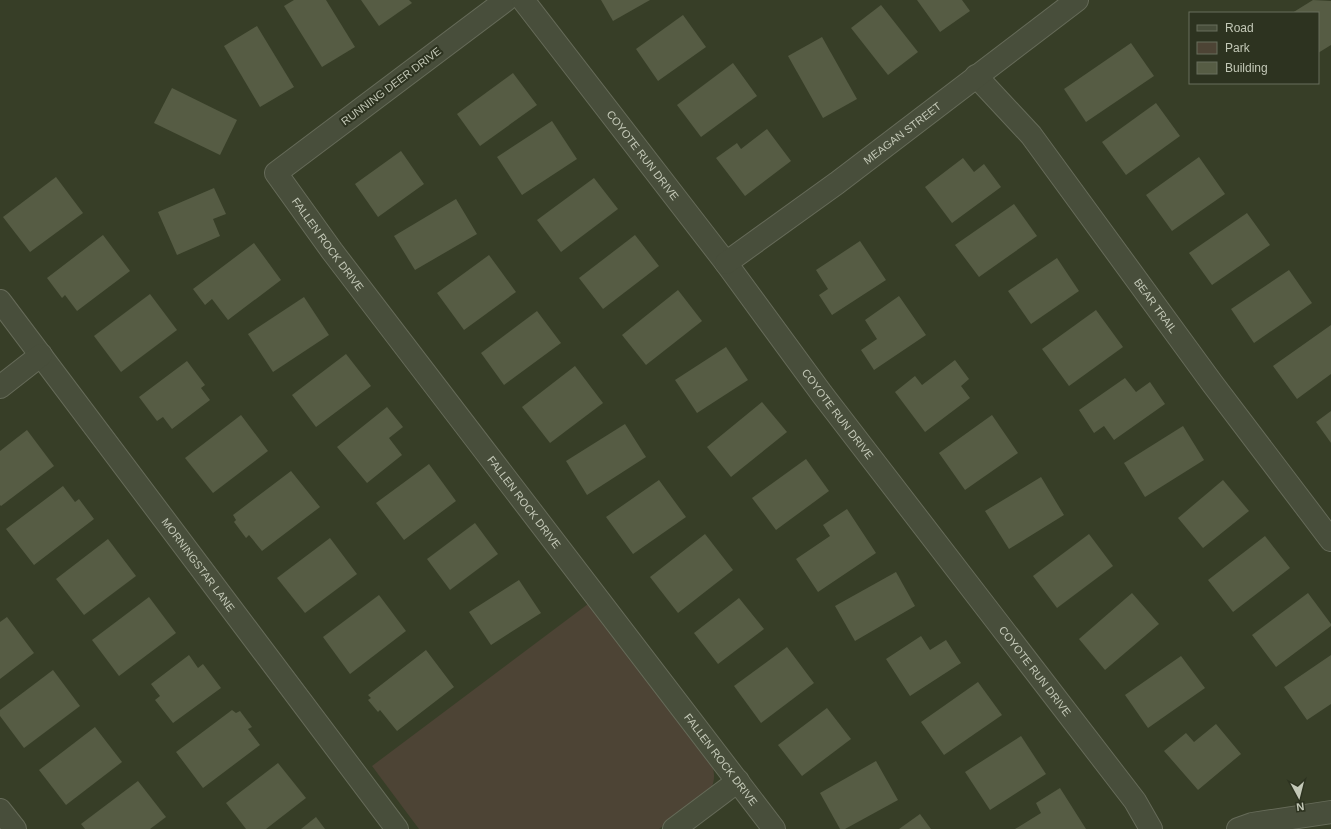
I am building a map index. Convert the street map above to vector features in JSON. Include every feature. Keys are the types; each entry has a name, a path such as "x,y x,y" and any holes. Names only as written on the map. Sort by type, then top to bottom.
{"street":[{"name":"RUNNING DEER DRIVE","path":"276,173 506,0"},
{"name":"COYOTE RUN DRIVE","path":"523,0 726,264 822,394 1136,801 1150,829"},
{"name":"MEAGAN STREET","path":"726,264 1077,0"},
{"name":"BEAR TRAIL","path":"976,76 1031,135 1212,383 1331,540"},
{"name":"FALLEN ROCK DRIVE","path":"276,173 332,251 774,829"},
{"name":"MORNINGSTAR LANE","path":"0,301 397,829"},
{"path":"0,387 41,355"},
{"path":"674,829 738,780"},
{"path":"0,810 15,829"},
{"path":"1238,829 1252,824 1331,812"}],"green space":[{"path":"588,604 712,765 714,778 710,790 659,829 419,829 372,766"}],"building":[{"path":"294,0 326,0 355,47 322,67 284,6"},
{"path":"361,0 409,0 412,3 379,26"},
{"path":"601,0 650,0 613,21"},
{"path":"917,0 962,0 970,11 940,32"},
{"path":"1313,0 1331,1 1331,45 1319,52 1319,12 1294,12"},
{"path":"881,5 918,52 888,75 851,28"},
{"path":"683,15 706,47 658,81 636,49"},
{"path":"257,26 294,87 260,107 224,46"},
{"path":"822,37 857,99 823,118 788,56"},
{"path":"1131,43 1154,76 1086,122 1064,89"},
{"path":"733,63 757,96 701,137 677,105"},
{"path":"513,73 537,105 480,146 457,114"},
{"path":"172,88 237,120 220,155 154,123"},
{"path":"1156,103 1180,136 1126,175 1102,142"},
{"path":"552,121 577,159 522,195 497,157"},
{"path":"767,129 791,161 745,196 716,158 737,143 741,149"},
{"path":"401,151 424,184 378,217 355,184"},
{"path":"1199,157 1225,194 1172,231 1146,195"},
{"path":"963,158 974,172 984,164 1001,187 952,223 925,187"},
{"path":"56,177 83,213 30,252 3,217"},
{"path":"594,178 618,209 561,252 537,220"},
{"path":"214,188 226,214 213,219 220,236 177,255 158,212"},
{"path":"456,199 477,234 415,270 394,236"},
{"path":"1014,204 1037,236 979,277 955,245"},
{"path":"1247,213 1270,245 1212,285 1189,253"},
{"path":"103,235 130,271 77,311 65,295 62,298 47,278"},
{"path":"635,235 659,266 603,309 579,278"},
{"path":"860,241 886,280 832,315 819,295 828,289 816,270"},
{"path":"254,243 281,280 228,320 212,299 205,305 193,289"},
{"path":"489,255 516,292 464,330 437,293"},
{"path":"1057,258 1079,291 1031,324 1008,291"},
{"path":"1289,270 1312,303 1254,343 1231,309"},
{"path":"678,290 702,321 646,365 622,335"},
{"path":"150,294 177,330 121,372 94,336"},
{"path":"899,296 926,335 874,370 861,350 877,339 865,320"},
{"path":"304,297 329,335 273,372 248,334"},
{"path":"1096,310 1123,347 1069,386 1042,349"},
{"path":"537,311 561,343 504,385 481,353"},
{"path":"1331,325 1331,374 1297,399 1273,366"},
{"path":"726,347 748,380 697,413 675,380"},
{"path":"346,354 371,386 316,427 292,395"},
{"path":"955,360 969,379 961,386 970,398 925,432 895,392 915,376 922,385"},
{"path":"187,361 205,385 201,388 210,400 172,429 163,417 157,421 139,397"},
{"path":"575,366 603,403 550,443 522,407"},
{"path":"1125,378 1136,392 1150,382 1165,404 1114,440 1104,426 1094,433 1079,410"},
{"path":"762,402 787,432 731,477 707,447"},
{"path":"387,407 403,427 389,438 402,455 367,483 337,447"},
{"path":"1331,411 1331,443 1316,422"},
{"path":"241,415 268,451 213,493 185,458"},
{"path":"992,415 1018,453 965,490 939,453"},
{"path":"625,424 646,457 587,495 566,461"},
{"path":"1183,426 1204,460 1145,497 1124,463"},
{"path":"27,430 54,466 1,506 0,451"},
{"path":"806,459 829,491 776,530 752,498"},
{"path":"429,464 456,501 404,540 376,503"},
{"path":"291,471 320,507 262,551 249,535 246,538 234,522 236,520 233,515"},
{"path":"1041,477 1064,515 1009,549 985,511"},
{"path":"659,480 686,517 633,554 606,517"},
{"path":"1223,480 1249,511 1203,548 1178,518"},
{"path":"63,486 75,502 79,499 94,519 34,565 6,529"},
{"path":"847,509 876,553 818,592 796,559 830,536 823,525"},
{"path":"475,523 498,554 450,590 427,559"},
{"path":"705,534 733,570 678,613 650,577"},
{"path":"1089,534 1113,566 1057,608 1033,576"},
{"path":"1265,536 1290,568 1233,612 1208,580"},
{"path":"330,538 357,574 305,613 277,578"},
{"path":"108,539 136,576 84,615 56,579"},
{"path":"896,572 915,606 855,641 835,606"},
{"path":"519,580 541,613 491,645 469,612"},
{"path":"1132,593 1159,624 1105,670 1079,639"},
{"path":"1308,593 1331,626 1276,667 1252,635"},
{"path":"379,595 406,631 350,674 323,637"},
{"path":"149,597 176,633 119,676 92,640"},
{"path":"739,598 764,629 718,664 694,633"},
{"path":"7,617 34,653 0,679 0,622"},
{"path":"921,636 930,650 946,640 961,663 910,696 886,659"},
{"path":"787,647 814,683 761,723 734,686"},
{"path":"426,650 454,687 397,731 380,710 378,712 368,700 371,698 368,695"},
{"path":"189,655 198,668 203,664 221,688 173,723 155,700 160,696 151,684"},
{"path":"1331,655 1331,704 1307,720 1284,687"},
{"path":"1181,656 1205,688 1148,728 1125,695"},
{"path":"53,670 80,706 24,748 0,716 0,710"},
{"path":"978,682 1002,715 944,755 921,722"},
{"path":"827,708 851,739 802,776 778,745"},
{"path":"232,710 236,713 240,711 252,727 248,729 260,745 203,788 176,752"},
{"path":"1216,724 1241,754 1198,790 1164,751 1186,733 1194,742"},
{"path":"95,727 122,762 66,805 39,770"},
{"path":"1021,736 1046,774 990,810 965,772"},
{"path":"876,761 898,800 845,829 840,829 820,793"},
{"path":"278,763 306,798 266,829 246,829 226,803"},
{"path":"138,781 166,817 150,829 85,829 81,824"},
{"path":"1060,788 1086,829 1015,829 1041,813 1036,803"},
{"path":"920,814 931,829 899,829"},
{"path":"316,817 325,829 301,829"}]}
